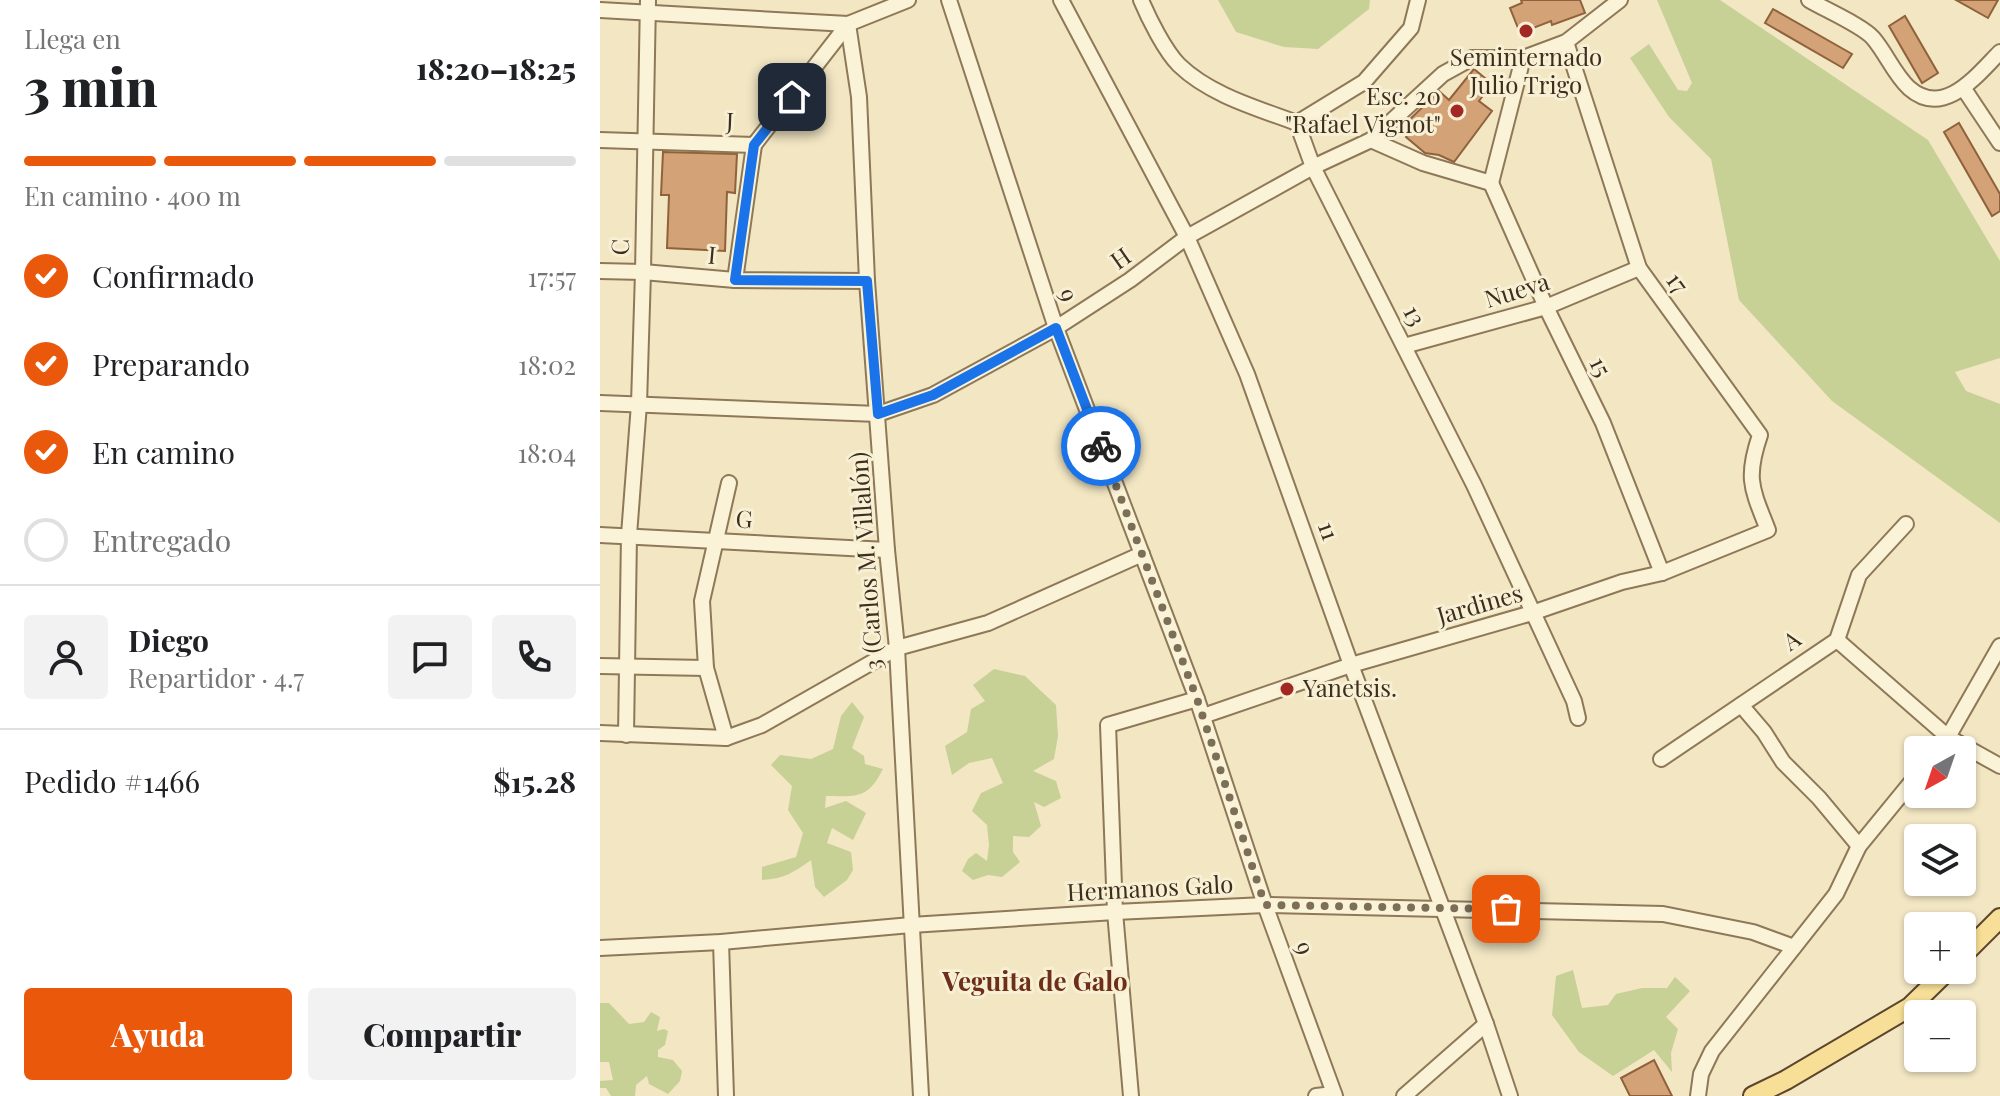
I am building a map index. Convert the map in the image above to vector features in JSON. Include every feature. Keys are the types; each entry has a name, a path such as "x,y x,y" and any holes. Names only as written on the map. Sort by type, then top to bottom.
{"main road":[{"path":"1976,942 2000,918"},
{"path":"1753,1096 1910,1007 1934,984"},
{"path":"1786,1080 1797,1096"}],"street":[{"path":"600,10 648,7 848,24 908,0"},
{"name":"9","path":"949,0 1056,328 1197,699 1265,905 1335,1095"},
{"name":"11","path":"1061,0 1187,237 1247,374 1510,1096"},
{"path":"1141,0 1178,64 1208,86 1297,123 1364,82 1411,28 1418,0"},
{"name":"H","path":"600,403 878,414 933,395 1056,328 1130,280 1187,237 1313,167 1371,140 1443,74 1472,58 1523,58 1566,42 1620,0"},
{"path":"1809,0 1870,35 1908,87 1928,99 1943,98 1964,89 2000,52"},
{"name":"C","path":"626,735 629,535 639,404 648,7"},
{"name":"J","path":"600,140 754,145 848,24"},
{"name":"3 (Carlos M. Villalón)","path":"848,24 859,97 867,281 897,648 921,1096"},
{"name":"17","path":"1566,42 1639,268 1760,435 1751,461 1752,489 1768,530"},
{"path":"1371,140 1423,163 1491,183 1523,58"},
{"path":"1964,89 2000,143"},
{"name":"13","path":"1297,123 1313,167 1474,485 1574,701 1578,718"},
{"path":"735,280 754,145"},
{"name":"15","path":"1491,183 1546,307 1603,423 1662,573"},
{"name":"Nueva","path":"1404,346 1546,307 1639,268"},
{"name":"I","path":"600,271 735,280 867,281"},
{"path":"726,738 706,668 702,601 729,483"},
{"name":"A","path":"1661,759 1837,640 1859,575 1906,524"},
{"name":"Jardines","path":"1203,716 1351,665 1532,613 1622,582 1662,573 1768,530"},
{"name":"G","path":"600,535 887,550"},
{"path":"600,733 726,738 762,725 897,648 988,623 1142,554"},
{"path":"1837,640 1947,736"},
{"path":"1949,736 2000,646"},
{"path":"600,666 706,668"},
{"path":"1131,1096 1115,912 1108,725 1197,699"},
{"path":"1741,705 1783,762 1819,798 1859,846"},
{"path":"1976,753 2000,766"},
{"path":"1698,1096 1701,1074 1712,1051 1836,894 1859,846 1904,791"},
{"name":"Hermanos Galo","path":"600,948 721,942 911,925 1265,905 1663,914 1753,932 1794,947"},
{"path":"721,942 726,1096"},
{"path":"1404,1096 1486,1024"},
{"path":"1316,1096 1335,1095"}],"green space":[{"path":"1218,0 1370,0 1369,9 1318,49 1284,47 1236,32"},
{"path":"1657,0 1720,0 1928,140 2000,261 2000,358 1955,372 1966,391 2000,404 2000,523 1832,401 1739,300 1711,159 1669,117 1630,58 1649,44 1678,90 1687,91 1692,83"},
{"path":"994,669 1025,676 1056,705 1058,736 1054,759 1033,771 1056,781 1061,798 1044,807 1034,802 1041,826 1029,837 1013,836 1013,852 1020,862 1002,877 988,875 973,880 962,871 968,859 976,853 987,861 989,845 987,825 972,811 981,793 1003,783 992,758 969,763 952,775 945,746 967,732 971,709 985,701 973,685"},
{"path":"852,702 864,717 852,748 864,756 865,764 883,769 872,786 860,794 826,796 825,808 846,801 866,813 853,840 832,828 827,843 851,852 853,870 847,880 824,897 815,887 811,860 788,874 762,880 762,867 796,857 803,833 788,810 792,786 771,765 780,755 811,759 833,749 841,716"},
{"path":"1573,970 1582,1008 1608,1005 1616,994 1642,988 1667,988 1675,977 1690,991 1666,1017 1678,1029 1671,1053 1672,1072 1654,1050 1613,1076 1579,1052 1552,1015 1556,976"},
{"path":"600,1003 609,1003 629,1024 644,1022 651,1012 660,1017 657,1031 668,1031 665,1045 658,1050 658,1057 673,1060 682,1071 680,1081 668,1094 649,1084 647,1076 636,1085 635,1096 611,1096 606,1088 600,1088 600,1081 613,1080 609,1062 600,1062"}],"building":[{"name":"Seminternado Julio Trigo","path":"1521,0 1580,0 1585,13 1520,33 1510,8 1522,3"},
{"path":"1956,0 1998,0 1988,18"},
{"path":"1773,9 1852,54 1843,68 1765,23"},
{"path":"1905,16 1938,73 1922,83 1889,26"},
{"path":"1474,69 1492,84 1479,101 1492,111 1454,162 1425,153 1406,137 1408,134 1401,128 1439,91 1449,100"},
{"path":"1959,123 2000,194 2000,211 1992,216 1944,132"},
{"path":"663,152 737,154 735,193 727,192 725,251 667,248 669,195 661,195"},
{"path":"1654,1060 1672,1096 1630,1096 1621,1078"}],"way so far":[{"path":"1101,446 1197,699 1265,905 1506,909"}],"place":[{"name":"Seminternado Julio Trigo","path":"1526,31"},
{"name":"Esc. 20 \"Rafael Vignot\"","path":"1457,111"},
{"name":"Yanetsis.","path":"1287,689"}],"district":[{"name":"Veguita de Galo","path":"1035,982"}],"route":[{"path":"792,97 754,145 735,280 867,281 878,414 933,395 1056,328 1101,446"}]}
